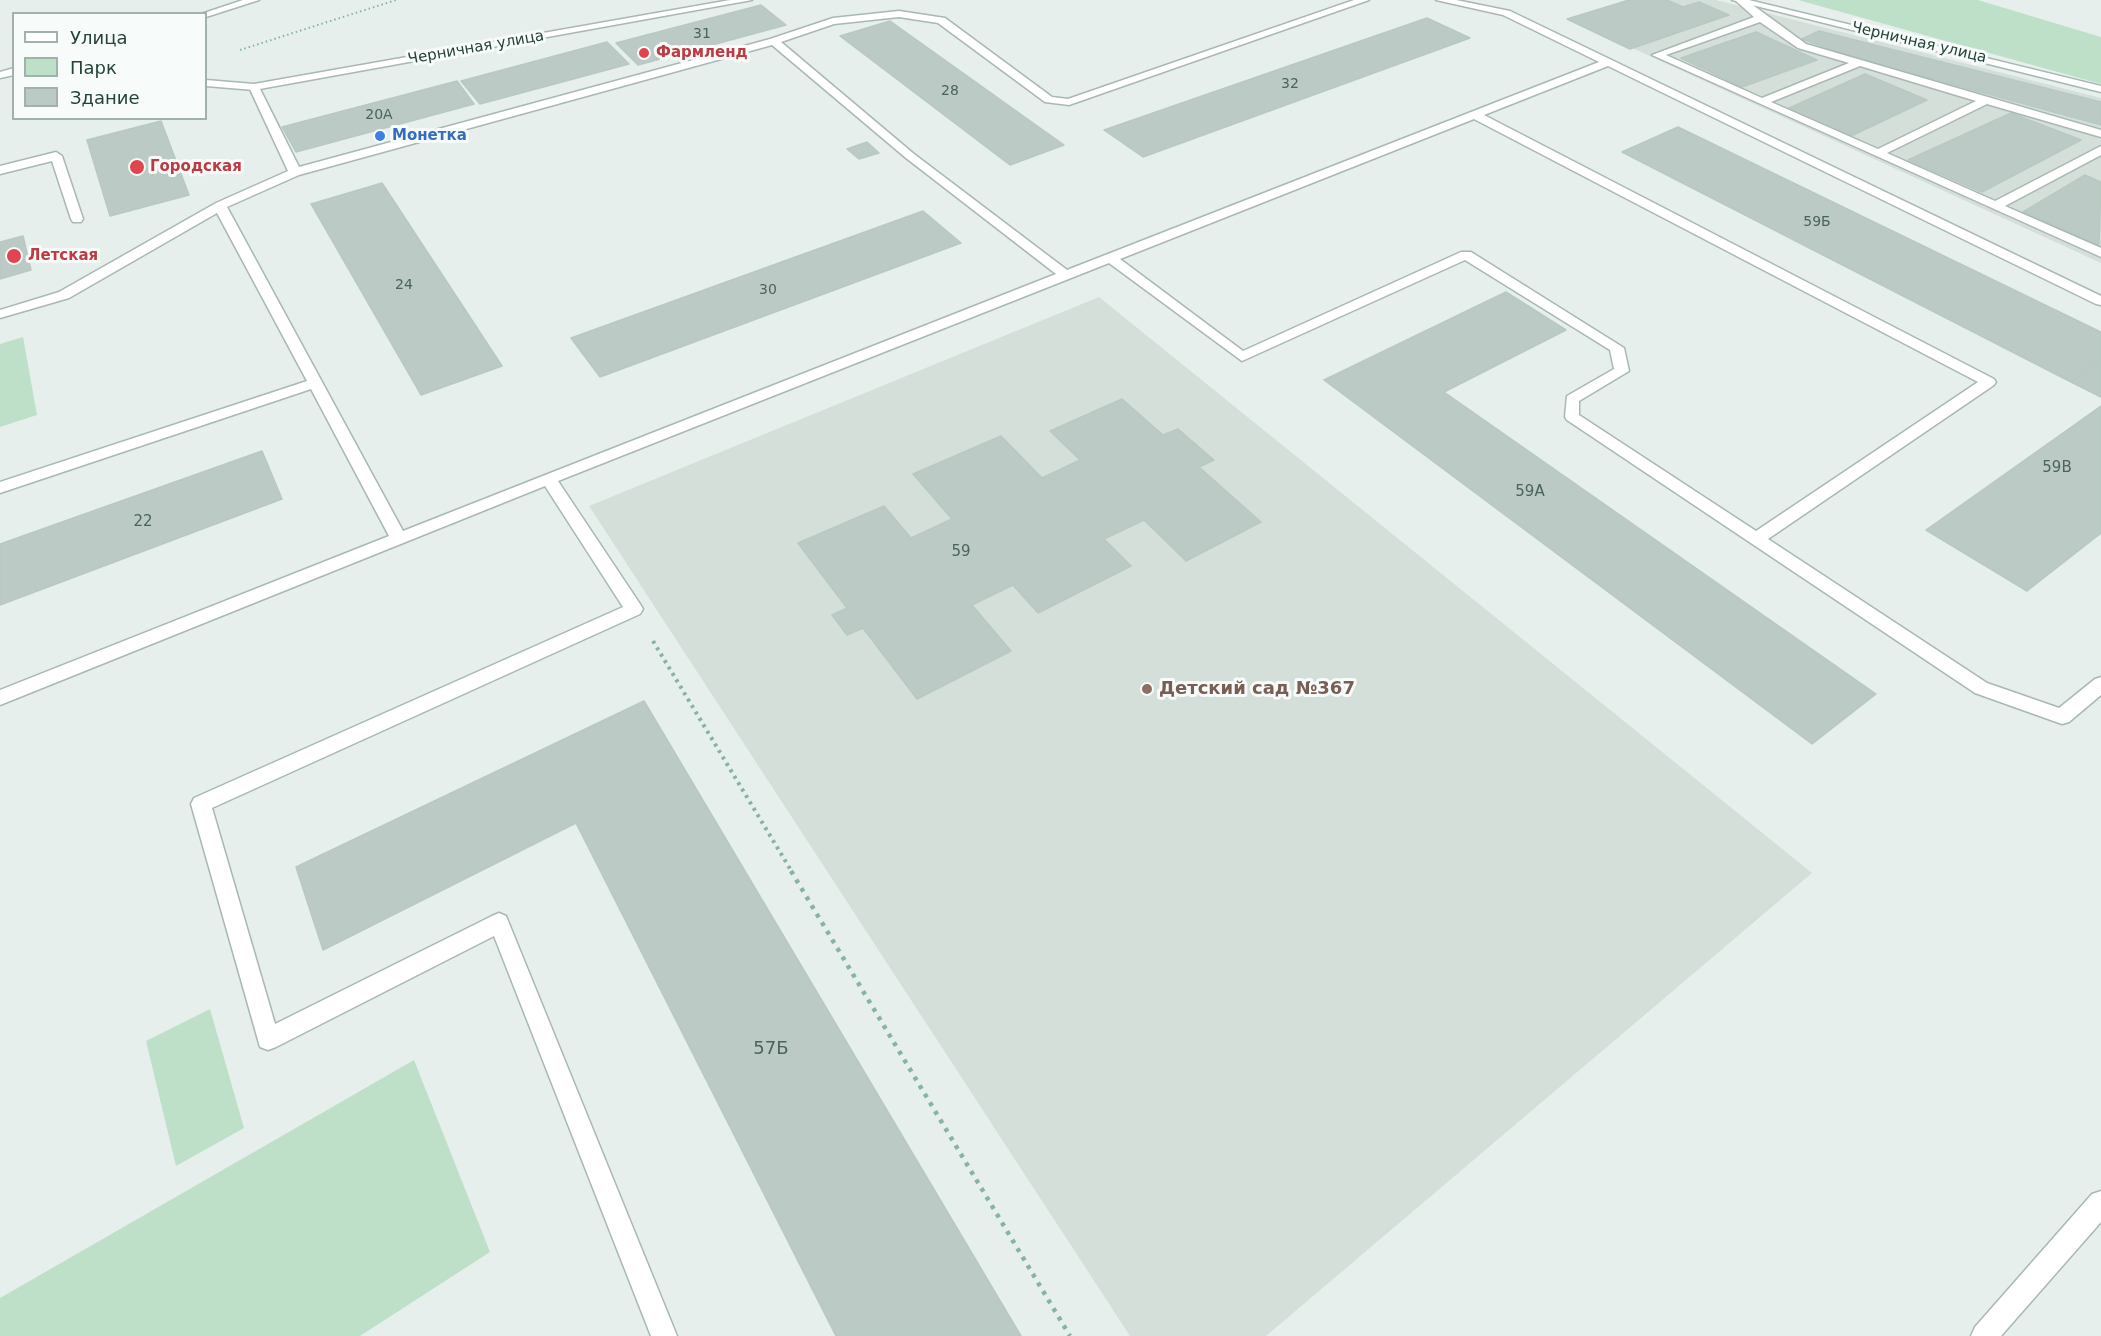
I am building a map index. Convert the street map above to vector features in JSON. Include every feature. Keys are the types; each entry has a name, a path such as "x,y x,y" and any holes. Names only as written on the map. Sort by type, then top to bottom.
{"street":[{"path":"207,14 254,0"},
{"name":"Черничная улица","path":"207,83 254,87 747,0"},
{"path":"1441,0 1506,13 2101,301"},
{"path":"1739,0 1802,46 1856,64 2101,134"},
{"name":"Черничная улица","path":"1739,0 2036,71 2101,89"},
{"path":"0,314 64,295 220,206 295,172 774,41 833,21 899,14 941,20 1049,100 1069,102 1355,1"},
{"path":"1761,18 1657,55 2101,253"},
{"path":"774,41 910,156 1067,276"},
{"path":"0,698 548,479 1608,62"},
{"path":"1761,102 1856,64"},
{"path":"254,87 295,172"},
{"path":"1877,154 1984,101"},
{"path":"1474,115 1989,382 1756,539"},
{"path":"1995,206 2101,150"},
{"path":"0,170 56,156 77,219"},
{"path":"220,206 399,539"},
{"path":"1112,259 1242,357 1466,255 1617,348 1622,371 1572,399 1572,417 1982,688 2062,717 2101,684"},
{"path":"0,488 315,382"},
{"path":"548,479 634,609 201,804 268,1039 499,923 664,1336"},
{"path":"1984,1336 2101,1203"}],"path":[{"path":"234,52 396,0"},
{"path":"634,609 1070,1336"}],"shaded area":[{"path":"1628,0 1716,0 2101,98 2101,263 1569,19"},
{"name":"Детский сад №367","path":"1099,297 1812,873 1266,1336 1130,1336 589,506"}],"green space":[{"path":"1798,0 1978,0 2101,37 2101,84"},
{"path":"23,337 37,415 0,427 0,344"},
{"path":"210,1009 244,1128 176,1166 146,1041"},
{"path":"414,1060 490,1252 360,1336 0,1336 0,1298"}],"building":[{"path":"1629,0 1667,0 1683,7 1699,2 1729,15 1630,49 1567,19"},
{"path":"761,5 786,25 638,65 616,43"},
{"path":"1427,18 1470,38 1143,157 1104,130"},
{"path":"890,21 1064,145 1010,165 840,36"},
{"path":"1819,31 2101,102 2101,125 1849,56 1802,39"},
{"path":"1756,32 1817,60 1742,87 1681,58"},
{"path":"607,42 629,64 480,104 461,81"},
{"path":"1865,74 1927,100 1849,137 1787,109"},
{"path":"457,81 474,104 296,152 282,127"},
{"path":"2011,113 2081,140 1982,192 1908,160"},
{"name":"Городская","path":"161,121 189,195 110,216 87,140"},
{"path":"1678,127 2101,332 2101,361 2071,382 1622,152"},
{"path":"867,142 879,153 859,159 847,149"},
{"path":"2085,175 2101,182 2099,245 2023,212"},
{"path":"382,183 502,366 421,395 311,204"},
{"path":"923,211 961,243 600,377 571,338"},
{"name":"Летская","path":"23,236 31,270 0,279 0,242"},
{"path":"1506,292 1566,330 1444,392 1876,694 1812,744 1324,380"},
{"path":"2101,361 2101,397 2071,382"},
{"path":"1122,399 1163,435 1178,429 1214,460 1199,467 1261,522 1186,561 1144,520 1104,539 1131,566 1038,613 1013,585 972,605 1011,651 917,699 863,628 847,635 832,615 847,608 798,543 884,506 911,538 952,519 913,474 1001,436 1042,478 1080,460 1050,431"},
{"path":"2101,406 2101,533 2027,591 1926,530"},
{"path":"262,451 282,499 0,605 0,544"},
{"path":"644,701 1021,1336 836,1336 576,823 323,950 296,867"}],"place":[{"name":"Фармленд","path":"644,53"},
{"name":"Монетка","path":"380,136"},
{"name":"Городская","path":"137,167"},
{"name":"Летская","path":"14,256"},
{"name":"Детский сад №367","path":"1147,689"}]}
